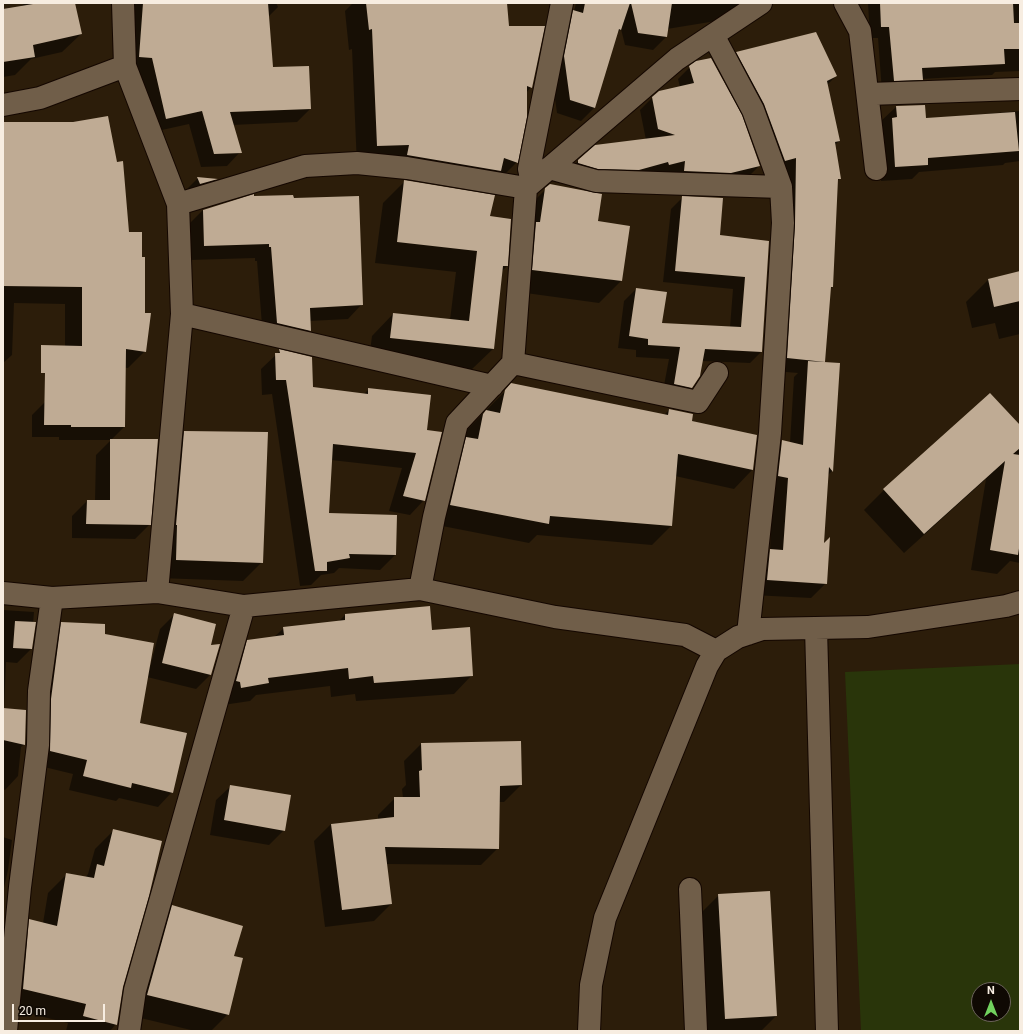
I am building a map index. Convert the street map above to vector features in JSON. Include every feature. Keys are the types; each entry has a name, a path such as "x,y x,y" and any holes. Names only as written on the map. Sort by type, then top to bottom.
{"street":[{"path":"123,3 124,66 178,204 182,314 157,592"},
{"path":"420,590 434,517 457,423 513,363 529,185 529,169 562,3"},
{"path":"178,204 304,166 349,164 407,168 529,185 677,59 761,3"},
{"path":"845,3 860,30 876,169"},
{"path":"713,35 753,110 781,187 783,222 770,433 748,634"},
{"path":"3,106 40,98 124,66"},
{"path":"868,94 1020,89"},
{"path":"549,168 596,181 781,187"},
{"path":"182,314 492,386"},
{"path":"513,363 698,402 717,373"},
{"path":"3,593 52,598 157,592 244,606 420,590 555,617 685,635 716,651"},
{"path":"6,1031 20,887 38,745 39,691 52,598"},
{"path":"589,1031 591,985 605,918 707,666 716,651 738,637 762,629 868,627 1006,606 1020,602"},
{"path":"129,1031 135,990 244,606"},
{"path":"816,628 827,1031"},
{"path":"690,889 696,1031"}],"green space":[{"path":"1020,664 1020,1031 861,1031 845,672"}],"building":[{"path":"39,3 75,3 82,34 33,45 35,57 3,62 3,9"},
{"path":"143,3 268,3 273,67 309,66 311,109 230,112 242,153 214,154 202,111 166,119 152,58 139,57"},
{"path":"366,3 507,3 509,26 545,26 532,88 527,86 527,117 518,163 504,158 501,171 407,155 409,145 377,146 372,29 369,30"},
{"path":"585,3 630,3 621,30 619,29 595,108 570,100 564,56 573,10 583,13"},
{"path":"631,3 672,3 667,37 638,33"},
{"path":"880,3 1013,3 1014,23 1020,23 1020,49 1004,49 1005,64 922,68 923,80 894,81 889,27 881,27"},
{"path":"816,32 837,76 827,81 840,141 835,142 841,179 838,179 833,287 831,287 825,362 787,358 795,224 796,158 785,161 764,104 736,52"},
{"path":"711,58 742,115 760,166 731,173 684,171 685,161 669,165 668,162 639,170 598,169 578,163 578,160 595,145 675,135 658,129 652,97 659,91 694,83 689,66 696,61"},
{"path":"925,105 926,118 1015,112 1019,151 928,158 928,165 895,167 892,118 897,117 896,106"},
{"path":"108,116 117,162 123,161 129,232 142,232 142,257 145,257 145,313 151,313 146,352 126,349 125,427 71,427 71,425 44,425 45,373 41,373 41,345 82,346 82,287 3,286 3,122 73,122"},
{"path":"197,177 218,179 200,184"},
{"path":"404,180 495,195 490,216 511,219 508,266 503,266 494,349 390,338 393,313 469,321 477,251 397,242"},
{"path":"550,184 602,194 598,221 630,226 622,281 532,270 536,222 540,222 545,188"},
{"path":"254,194 254,196 293,195 294,198 359,196 363,305 310,308 311,331 277,323 271,247 269,247 269,244 204,246 203,210"},
{"path":"682,196 723,198 720,235 769,241 762,352 705,349 700,376 692,388 674,384 680,347 648,345 648,339 629,336 636,288 667,292 662,323 741,327 745,277 675,271"},
{"path":"1020,271 1020,301 994,307 988,279"},
{"path":"279,349 312,357 313,387 368,394 368,388 431,395 427,430 442,432 425,501 403,496 416,453 333,444 329,513 397,515 396,555 349,554 350,558 327,562 327,571 315,571 286,380 276,380 275,353 280,353"},
{"path":"808,361 840,363 833,472 829,467 824,543 830,537 827,584 767,580 770,549 783,550 788,478 778,476 782,440 803,445"},
{"path":"511,383 668,415 669,409 693,414 692,421 757,435 753,470 678,454 672,526 550,516 549,524 450,505 466,437 478,439 483,414 486,410 500,413 505,390"},
{"path":"990,393 1020,425 1020,448 1013,454 1020,455 1020,542 1018,555 990,550 1005,461 924,534 883,489"},
{"path":"184,431 268,432 263,563 176,560 176,525"},
{"path":"110,439 158,439 151,525 86,524 87,500 110,500"},
{"path":"430,606 432,630 470,627 473,676 374,683 373,676 349,679 348,668 268,678 269,683 241,688 240,682 236,681 247,640 284,635 283,627 345,620 345,614"},
{"path":"174,613 216,624 211,645 220,644 211,675 162,663"},
{"path":"15,621 36,622 32,649 13,648"},
{"path":"61,622 105,624 105,634 154,643 140,723 187,733 173,793 132,783 131,788 83,776 87,760 50,751 51,699"},
{"path":"3,708 26,710 25,745 3,740"},
{"path":"521,741 522,785 500,786 499,849 385,847 392,904 342,910 331,824 394,817 394,797 420,797 419,771 422,770 421,743"},
{"path":"230,785 291,795 285,831 224,820"},
{"path":"113,829 162,841 149,896 123,987 117,1025 83,1016 86,1004 23,989 29,919 57,926 66,873 94,878 97,864 104,866"},
{"path":"770,891 777,1016 725,1019 718,894"},
{"path":"172,905 243,926 234,956 243,958 229,1015 147,995"}]}
